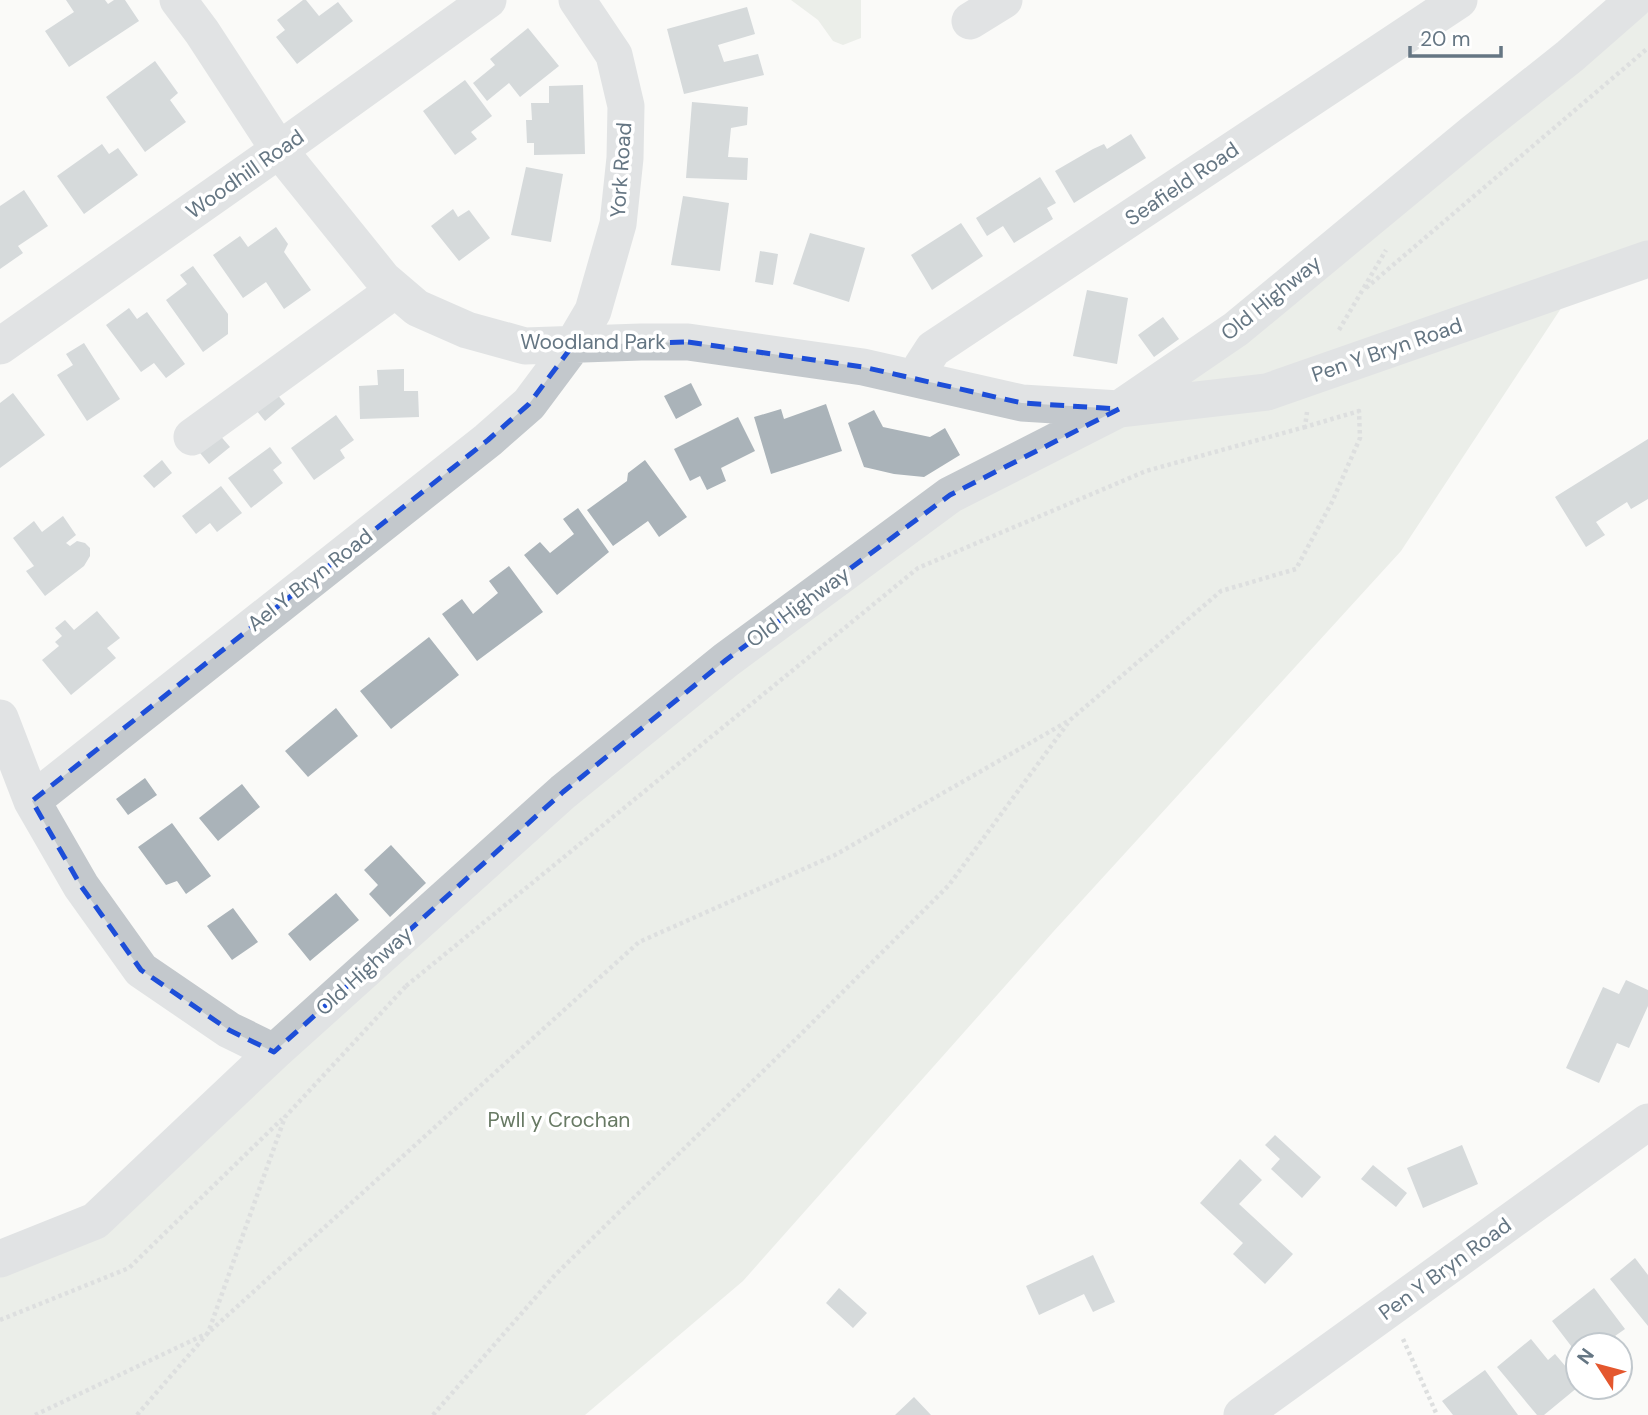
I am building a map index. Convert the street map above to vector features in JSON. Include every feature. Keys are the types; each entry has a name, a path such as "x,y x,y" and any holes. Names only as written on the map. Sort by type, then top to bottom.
{"street":[{"name":"Woodland Park","path":"178,0 279,150 383,279 417,308 467,330 525,346 688,342 863,367 1022,403 1119,409"},
{"name":"Woodhill Road","path":"0,346 488,0"},
{"name":"York Road","path":"573,345 593,312 618,224 625,158 626,106 614,55 578,0"},
{"path":"970,21 1004,0"},
{"name":"Seafield Road","path":"917,379 933,349 1459,0"},
{"name":"Old Highway","path":"0,1259 95,1221 274,1052 564,793 726,660 950,495 1119,409 1236,329 1570,56 1634,0"},
{"name":"Pen Y Bryn Road","path":"1119,409 1267,391 1648,259"},
{"path":"192,437 395,290"},
{"name":"Ael Y Bryn Road","path":"32,801 488,440 529,404 573,345"},
{"path":"0,718 32,801 81,886 141,970 229,1030 274,1052"},
{"name":"Pen Y Bryn Road","path":"1242,1415 1648,1122"}],"path":[{"path":"1362,292 1648,48"},
{"path":"1305,427 1314,375 1388,246"},
{"path":"0,1320 129,1268 285,1117 406,986 918,568 1146,471 1359,411 1360,438 1332,502 1296,569 1221,591 1070,720 835,855 639,943 208,1333 137,1415"},
{"path":"433,1415 555,1275 949,885 1070,720"},
{"path":"394,986 406,986"},
{"path":"35,1415 208,1333 285,1117"},
{"path":"1389,1309 1437,1415"}],"highlighted area":[{"path":"688,342 863,367 1022,403 1119,409 950,495 726,660 563,792 274,1052 229,1030 141,970 81,886 32,801 488,440 529,404 573,345"}],"green space":[{"path":"791,0 861,0 861,38 843,45 833,41 818,20"},
{"name":"Pwll y Crochan","path":"1648,0 1648,259 1577,284 1401,551 1053,932 743,1281 585,1415 0,1415 0,1259 95,1221 274,1052 950,495 1156,393"}],"building":[{"path":"66,0 105,0 108,4 114,0 125,0 139,21 69,67 45,31 74,12"},
{"path":"306,0 319,16 338,2 353,21 297,64 276,37 285,30 277,20"},
{"path":"747,7 755,34 718,45 724,62 758,54 764,75 684,94 667,29"},
{"path":"528,28 559,66 520,97 509,83 487,101 473,83 495,65 490,59"},
{"path":"155,61 178,93 170,100 186,122 145,152 106,97"},
{"path":"465,80 492,116 471,132 477,139 455,155 423,111"},
{"path":"583,85 585,154 534,155 534,143 527,143 526,120 532,120 531,103 549,103 549,86"},
{"path":"692,102 748,107 747,125 731,128 728,157 748,158 747,180 686,178"},
{"path":"1131,134 1146,158 1074,203 1055,171 1093,149 1104,144 1107,149"},
{"path":"102,144 109,154 118,148 138,175 84,214 57,176"},
{"path":"526,167 563,174 551,242 511,235"},
{"path":"1040,177 1056,203 1047,208 1053,219 1014,243 1003,226 987,236 976,218"},
{"path":"24,190 48,226 18,246 23,253 0,269 0,206"},
{"path":"683,196 729,203 720,271 671,265"},
{"path":"453,209 458,217 469,210 490,238 459,261 431,226"},
{"path":"961,223 983,256 932,290 911,255"},
{"path":"276,227 288,244 284,252 311,290 284,309 266,282 243,298 213,255 240,236 248,247"},
{"path":"810,233 865,248 849,302 793,284"},
{"path":"760,251 778,254 773,285 755,282"},
{"path":"193,266 228,314 228,334 203,352 166,300 187,284 180,275"},
{"path":"1087,290 1128,298 1117,364 1073,356"},
{"path":"129,308 137,319 147,312 185,364 166,378 154,363 141,372 106,325"},
{"path":"1163,317 1179,339 1154,357 1138,335"},
{"path":"84,343 120,399 87,421 57,375 73,365 66,354"},
{"path":"404,369 404,391 418,391 419,417 360,419 359,386 378,385 377,370"},
{"path":"691,383 702,405 676,419 664,396"},
{"path":"272,388 285,404 265,421 252,405"},
{"path":"13,393 45,435 0,468 0,403"},
{"path":"826,404 842,451 771,474 754,417 781,409 784,419"},
{"path":"874,410 883,427 930,437 945,428 960,455 924,477 864,467 848,423"},
{"path":"336,415 354,440 340,450 345,458 314,480 291,448"},
{"path":"738,417 755,451 721,468 726,481 707,490 700,476 690,481 674,449"},
{"path":"217,432 230,447 209,464 196,448"},
{"path":"1648,439 1648,499 1631,509 1627,502 1596,522 1605,535 1586,547 1555,497"},
{"path":"270,447 282,463 273,470 283,483 251,508 228,478"},
{"path":"162,460 172,473 154,488 143,476"},
{"path":"645,460 687,517 659,537 648,521 613,546 587,510 627,481 628,473"},
{"path":"221,486 242,513 217,532 210,523 196,534 182,516"},
{"path":"578,508 609,552 557,595 524,555 540,542 550,553 574,534 563,519"},
{"path":"63,516 76,535 66,543 70,546 77,541 85,543 90,548 90,556 84,566 45,596 26,571 34,566 13,538 34,521 42,532"},
{"path":"509,566 543,612 477,661 442,614 462,599 473,614 498,593 489,581"},
{"path":"97,611 120,638 107,648 116,658 71,695 42,660 59,646 55,642 62,636 55,628 65,620 74,630"},
{"path":"429,637 459,675 391,729 360,691"},
{"path":"336,708 358,736 308,777 285,751"},
{"path":"145,778 157,795 128,815 116,799"},
{"path":"242,784 260,807 218,841 199,818"},
{"path":"172,823 211,876 186,894 177,881 166,885 138,847"},
{"path":"391,845 426,883 390,917 369,894 378,885 364,870"},
{"path":"336,893 359,920 310,961 288,934"},
{"path":"233,908 258,942 232,960 207,926"},
{"path":"1626,980 1648,990 1648,1006 1629,1048 1617,1043 1599,1083 1566,1068 1603,987 1619,994"},
{"path":"1275,1135 1321,1177 1302,1198 1271,1169 1280,1159 1265,1145"},
{"path":"1462,1145 1478,1184 1423,1208 1407,1168"},
{"path":"1240,1159 1262,1180 1239,1204 1293,1254 1265,1284 1233,1254 1243,1243 1200,1203"},
{"path":"1373,1165 1407,1193 1396,1207 1361,1179"},
{"path":"1093,1255 1115,1302 1093,1312 1084,1294 1039,1315 1026,1286"},
{"path":"1635,1258 1648,1275 1648,1326 1610,1279"},
{"path":"839,1288 867,1313 853,1328 826,1303"},
{"path":"1594,1288 1625,1329 1564,1331 1564,1337 1552,1321"},
{"path":"1531,1339 1548,1360 1555,1354 1564,1365 1564,1399 1544,1415 1537,1415 1497,1367"},
{"path":"1485,1370 1518,1415 1453,1415 1442,1401"},
{"path":"914,1397 931,1415 895,1415"}]}
